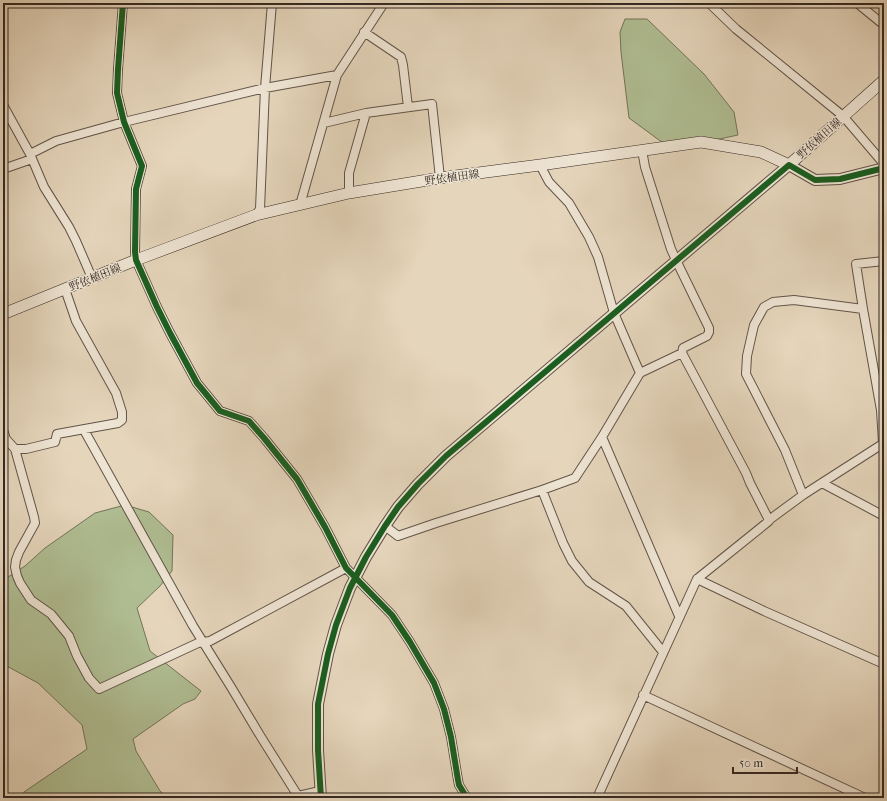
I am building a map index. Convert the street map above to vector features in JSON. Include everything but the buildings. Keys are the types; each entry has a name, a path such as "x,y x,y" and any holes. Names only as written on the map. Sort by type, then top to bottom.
{"main road":[{"name":"野依植田線","path":"3,314 136,260 256,215 349,193 440,178 540,166 701,142 761,152 789,165 884,80"}],"street":[{"path":"123,3 117,93 124,122 142,166 136,189 136,260 170,333 198,383 220,411 249,421 297,479 325,527 346,568 354,578 392,615 410,642 434,683 444,709 451,737 459,785 467,798"},
{"path":"256,215 260,209 265,88 272,3"},
{"path":"300,205 337,74 384,3"},
{"path":"709,3 740,33 843,116 884,164"},
{"path":"857,3 884,25"},
{"path":"364,32 401,57 408,107"},
{"path":"3,169 31,157 56,141 124,122 265,88 337,74"},
{"path":"324,122 366,113 432,104 440,178"},
{"path":"3,106 31,157 44,187 69,227 92,278"},
{"path":"349,193 349,173 366,113"},
{"path":"385,526 398,536 575,478 602,437 640,373 682,353 683,348 708,336 710,332 709,328 676,260 642,150"},
{"path":"84,430 173,592 298,796 320,794 318,704 328,654 336,625 354,578 366,557 398,507 418,484 446,456 789,165 816,180 840,179 884,168"},
{"path":"540,166 550,182 569,203 589,237 598,257 614,313 640,373"},
{"path":"597,798 697,579 770,521 769,520 803,495 884,443 881,410 856,264 884,261"},
{"path":"15,449 26,449 55,442 58,434 118,423 122,420 122,412 116,392 76,321 65,289"},
{"path":"803,495 785,450 746,374 747,356 754,325 764,307 773,302 794,300 863,309"},
{"path":"682,353 746,473 769,520"},
{"path":"3,430 6,440 15,449 35,523 16,560 15,567 17,576 31,600 51,614 69,636 77,656 89,678 99,689 203,641 210,641 346,568"},
{"path":"602,437 679,616"},
{"path":"822,483 884,516"},
{"path":"542,490 563,543 572,561 589,582 626,606 663,652"},
{"path":"697,579 764,611 884,664"},
{"path":"643,695 865,798"}],"green space":[{"path":"625,19 647,19 704,74 734,112 738,135 710,141 663,143 629,118 620,32"},
{"path":"125,505 149,512 173,535 172,571 160,586 137,608 150,651 201,691 195,699 183,704 133,739 136,751 160,791 168,798 22,798 24,792 87,749 82,725 38,683 3,664 3,578 5,579 25,566 45,548 95,513"}],"cycle path":[{"path":"123,3 117,93 124,122 142,166 136,189 136,260 157,307 197,383 220,411 249,421 264,438 297,479 325,527 346,568 392,615 410,642 434,683 444,709 451,737 459,785 467,798"},
{"path":"321,798 318,750 318,704 328,654 336,625 350,588 366,557 398,507 418,484 446,456 789,165 815,180 840,179 884,168"}]}
